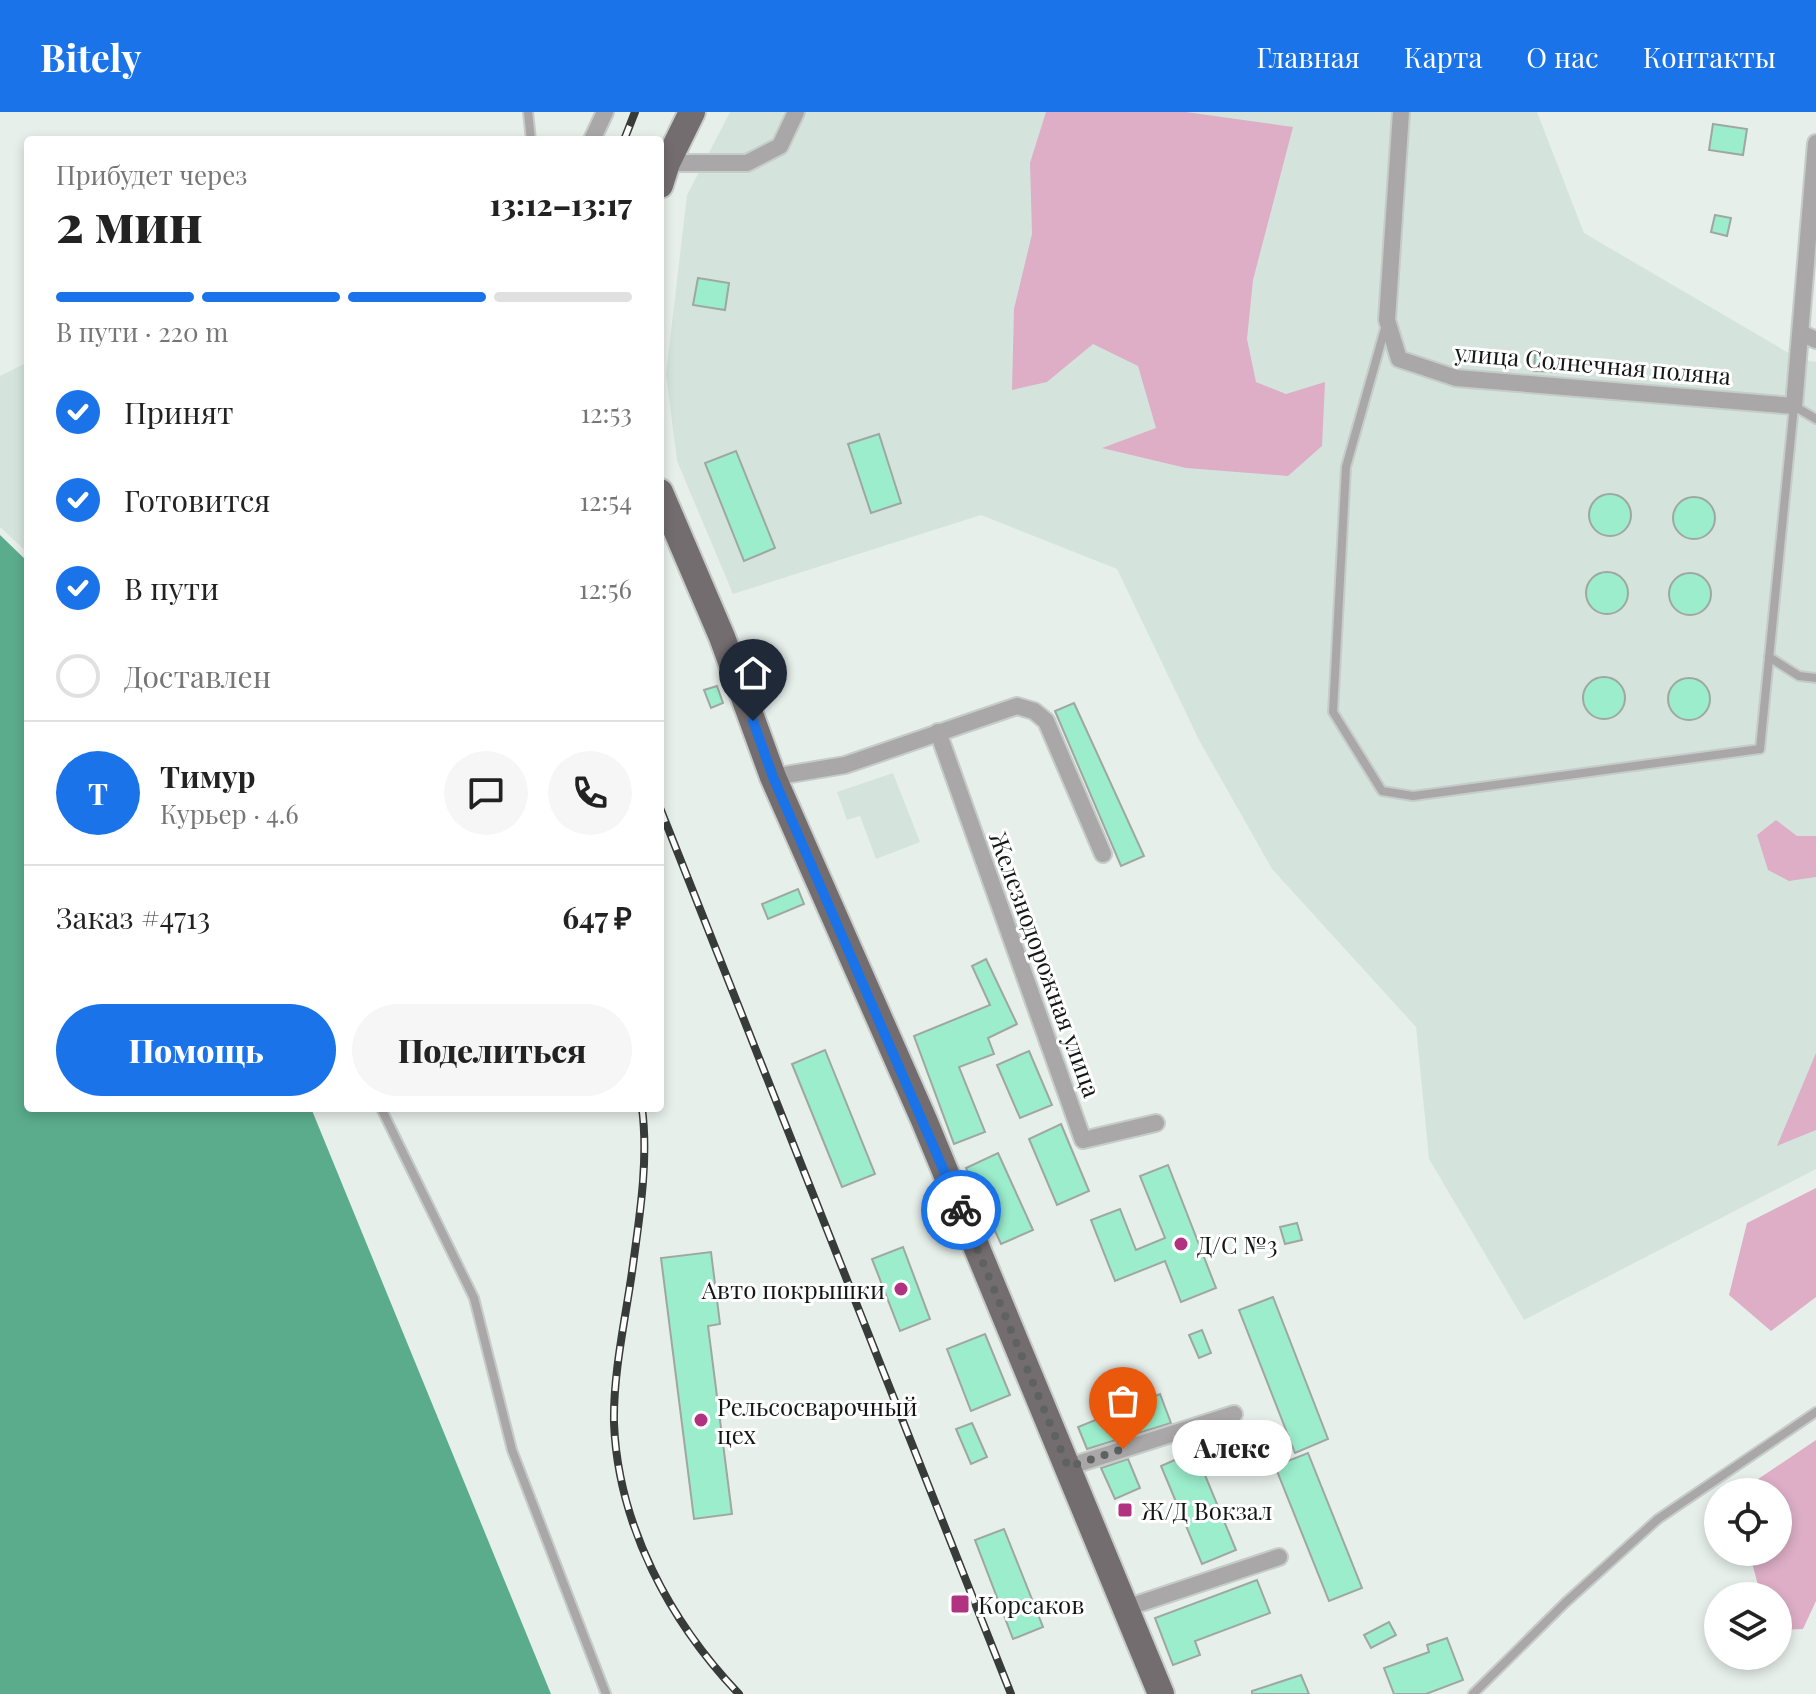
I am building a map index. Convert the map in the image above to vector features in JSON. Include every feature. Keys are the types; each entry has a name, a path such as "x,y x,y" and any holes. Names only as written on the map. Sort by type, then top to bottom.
{"main road":[{"path":"664,172 692,112"},
{"path":"664,501 722,637 773,777 917,1105 1161,1694"}],"street":[{"path":"594,136 605,112"},
{"path":"664,174 747,163 780,146 796,112"},
{"name":"улица Солнечная поляна","path":"1401,112 1387,320 1399,359 1456,378 1794,406"},
{"path":"1794,406 1799,357 1809,337 1816,143"},
{"path":"773,777 845,765 997,710 1017,706 1034,711 1046,721 1103,854"},
{"name":"Железнодорожная улица","path":"938,732 1083,1140 1156,1123"},
{"path":"1068,1467 1234,1414"},
{"path":"1126,1608 1279,1557"}],"lane":[{"path":"528,112 531,136"},
{"path":"1387,320 1346,467 1333,712 1382,791 1413,796 1760,749 1794,406 1816,419"},
{"path":"1769,657 1799,676 1816,678"},
{"path":"383,1112 474,1298 512,1450 606,1694"},
{"path":"1473,1694 1565,1603 1658,1519 1816,1412"}],"shaded area":[{"path":"730,112 1537,112 1584,233 1799,359 1816,362 1816,1169 1524,1320 1429,1159 1416,1027 1272,869 1199,740 1117,569 981,515 733,594 677,461 666,374 687,195"},
{"path":"1046,112 1186,112 1293,127 1253,280 1247,339 1256,382 1286,394 1325,382 1322,446 1288,476 1186,468 1102,448 1156,428 1138,366 1093,344 1047,382 1012,390 1014,309 1032,234 1030,163"},
{"path":"24,364 24,549 0,527 0,376"},
{"path":"0,535 24,558 24,1112 313,1112 551,1694 0,1694"},
{"path":"893,773 920,842 876,859 860,816 847,820 837,792"},
{"path":"1776,820 1797,836 1816,836 1816,877 1789,881 1768,870 1757,835"},
{"path":"1816,1053 1816,1130 1777,1146"},
{"path":"1816,1188 1816,1297 1771,1331 1729,1295 1747,1223"},
{"path":"1816,1440 1816,1601 1803,1629 1792,1629 1792,1582 1757,1582 1753,1566 1792,1566 1792,1478 1760,1478"}],"building":[{"path":"1713,124 1747,129 1743,155 1709,150"},
{"path":"1715,215 1731,218 1727,236 1711,232"},
{"path":"698,278 729,283 725,310 693,305"},
{"path":"1535,355 1566,357 1565,372 1534,371"},
{"path":"879,434 901,503 871,513 848,444"},
{"path":"736,451 775,548 744,561 705,463"},
{"path":"1610,494 1625,500 1631,515 1625,530 1610,536 1595,530 1589,515 1595,500"},
{"path":"1694,497 1709,503 1715,518 1709,533 1694,539 1679,533 1673,518 1679,503"},
{"path":"1607,572 1622,578 1628,593 1622,608 1607,614 1592,608 1586,593 1592,578"},
{"path":"1690,573 1705,579 1711,594 1705,609 1690,615 1675,609 1669,594 1675,579"},
{"path":"1604,677 1619,683 1625,698 1619,713 1604,719 1589,713 1583,698 1589,683"},
{"path":"1689,678 1704,684 1710,699 1704,714 1689,720 1674,714 1668,699 1674,684"},
{"path":"717,686 723,703 711,708 704,690"},
{"path":"1074,703 1144,856 1121,866 1055,711"},
{"path":"798,889 804,904 768,919 762,904"},
{"path":"986,959 1017,1024 988,1038 994,1054 959,1067 985,1132 954,1144 914,1036 990,1005 972,966"},
{"path":"825,1050 875,1174 842,1187 792,1064"},
{"path":"1029,1051 1052,1105 1020,1118 997,1065"},
{"path":"1061,1124 1089,1191 1057,1205 1029,1139"},
{"path":"998,1153 1033,1230 1001,1244 966,1168"},
{"path":"1168,1165 1216,1288 1181,1302 1165,1261 1115,1281 1091,1220 1120,1209 1136,1250 1165,1238 1140,1176"},
{"path":"1297,1223 1302,1240 1285,1244 1280,1227"},
{"name":"Авто покрышки","path":"903,1247 930,1319 900,1331 872,1259"},
{"name":"Рельсосварочный цех","path":"711,1252 720,1324 708,1326 732,1514 694,1519 661,1258"},
{"path":"1273,1297 1328,1439 1295,1453 1239,1310"},
{"path":"1202,1330 1211,1353 1199,1358 1189,1335"},
{"path":"985,1334 1010,1395 971,1411 947,1349"},
{"path":"1160,1394 1171,1423 1087,1449 1078,1427"},
{"path":"972,1423 987,1457 971,1464 956,1429"},
{"path":"1195,1451 1236,1550 1202,1564 1161,1466"},
{"path":"1308,1453 1362,1588 1329,1601 1275,1466"},
{"path":"1128,1459 1140,1488 1115,1499 1101,1468"},
{"path":"1004,1529 1043,1627 1013,1639 975,1540"},
{"path":"1257,1580 1270,1613 1195,1641 1200,1655 1173,1665 1155,1618"},
{"path":"1389,1622 1396,1635 1371,1648 1364,1635"},
{"path":"1447,1638 1463,1680 1426,1694 1394,1694 1384,1668 1429,1652 1427,1645"},
{"path":"1301,1675 1309,1694 1252,1694 1252,1691"}],"railway":[{"path":"626,136 635,112"},
{"path":"664,818 1011,1694"},
{"path":"642,1112 642,1190 615,1386 614,1423 618,1461 637,1535 652,1570 691,1636 739,1694"}],"way so far":[{"path":"961,1210 1068,1467 1123,1449"}],"place":[{"name":"Д/С №3","path":"1181,1244"},
{"name":"Авто покрышки","path":"901,1289"},
{"name":"Рельсосварочный цех","path":"701,1420"},
{"name":"Алекс","path":"1123,1449"},
{"name":"Ж/Д Вокзал","path":"1125,1510"},
{"name":"Корсаков","path":"960,1604"}],"route":[{"path":"753,721 773,777 961,1210"}]}
